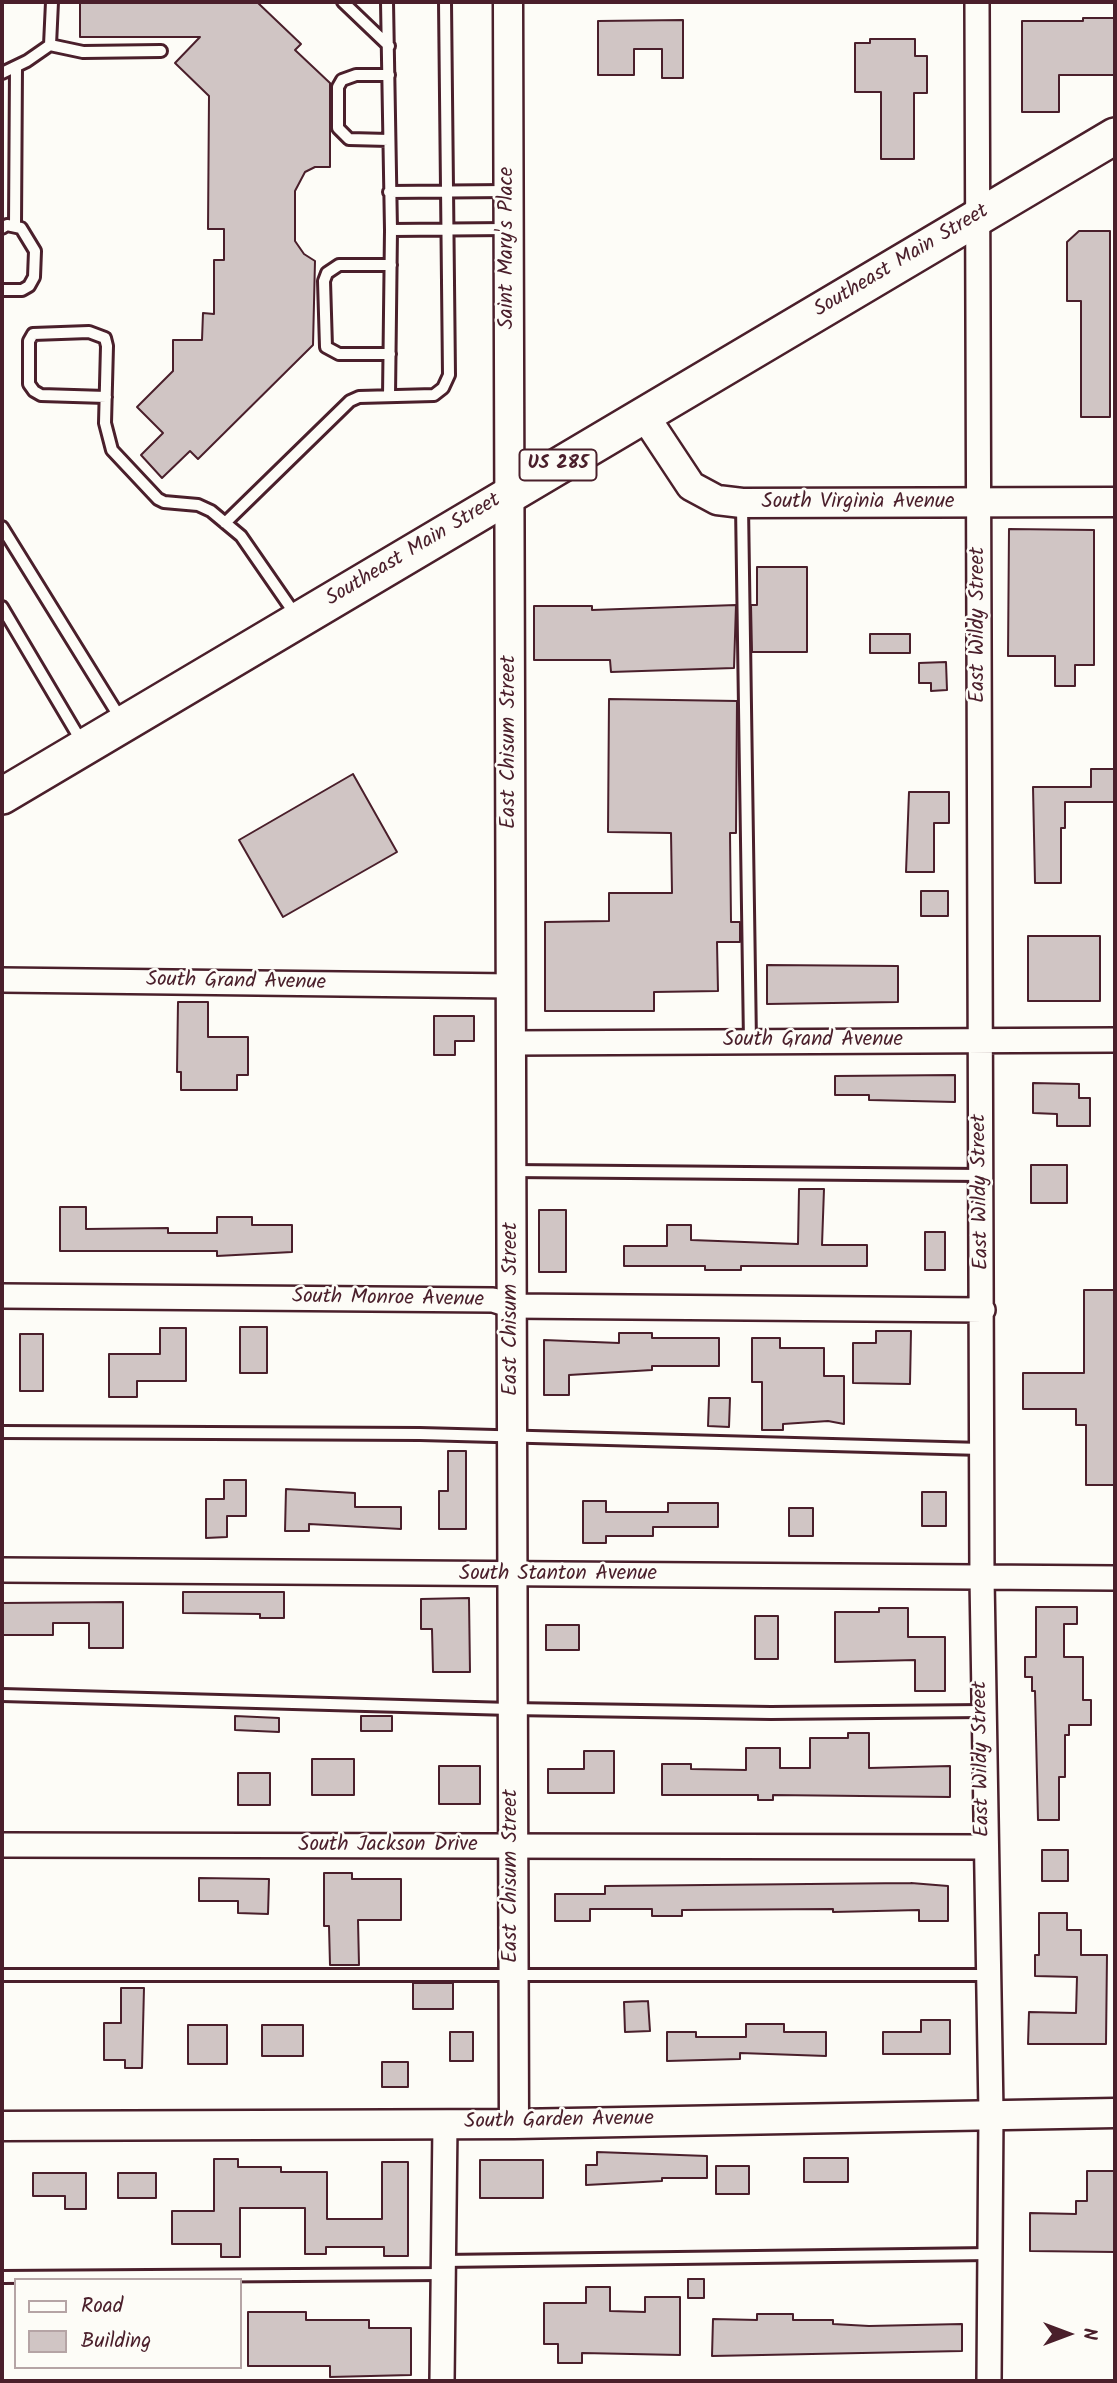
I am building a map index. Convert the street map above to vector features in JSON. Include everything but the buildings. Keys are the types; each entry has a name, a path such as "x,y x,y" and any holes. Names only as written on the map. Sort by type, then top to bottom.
{"main road":[{"name":"Southeast Main Street","path":"2,796 1115,135"}],"street":[{"name":"Saint Mary's Place","path":"508,2 508,495"},
{"name":"East Wildy Street","path":"977,2 982,1577 984,1847 991,2113 989,2381"},
{"name":"South Virginia Avenue","path":"644,415 691,486 717,500 741,503 1115,502"},
{"name":"East Chisum Street","path":"508,495 512,986 511,1709 514,2124"},
{"name":"South Grand Avenue","path":"2,980 512,986"},
{"name":"South Grand Avenue","path":"512,1043 1115,1040"},
{"name":"South Monroe Avenue","path":"2,1296 493,1300 512,1306 983,1310"},
{"name":"South Stanton Avenue","path":"2,1570 1115,1578"},
{"name":"South Jackson Drive","path":"2,1845 984,1847"},
{"name":"South Garden Avenue","path":"2,2126 514,2124 991,2113 1115,2113"},
{"path":"442,2381 444,2124"}],"lane":[{"path":"50,45 52,2"},
{"path":"343,2 388,46"},
{"path":"387,2 391,230 390,396"},
{"path":"225,523 350,401 359,397 434,395 443,388 449,375 445,2"},
{"path":"2,73 50,45 83,52 161,51"},
{"path":"15,226 16,67"},
{"path":"388,75 356,75 342,80 338,87 338,128 349,139 389,140"},
{"path":"390,192 508,191"},
{"path":"2,228 21,228 29,237 35,251 34,276 29,286 22,290 2,290"},
{"path":"391,230 508,229"},
{"path":"390,354 339,354 326,347 324,281 327,273 339,265 391,265"},
{"path":"106,397 41,395 34,391 29,384 29,341 33,334 89,332 105,338 108,443 158,499 198,505 241,536 299,619"},
{"path":"741,503 750,1042"},
{"path":"2,527 124,723"},
{"path":"2,607 85,746"},
{"path":"512,1171 981,1175"},
{"path":"2,1432 511,1437 982,1449"},
{"path":"2,1695 771,1713 983,1710"},
{"path":"2,1975 988,1975"},
{"path":"2,2277 990,2254"}]}
